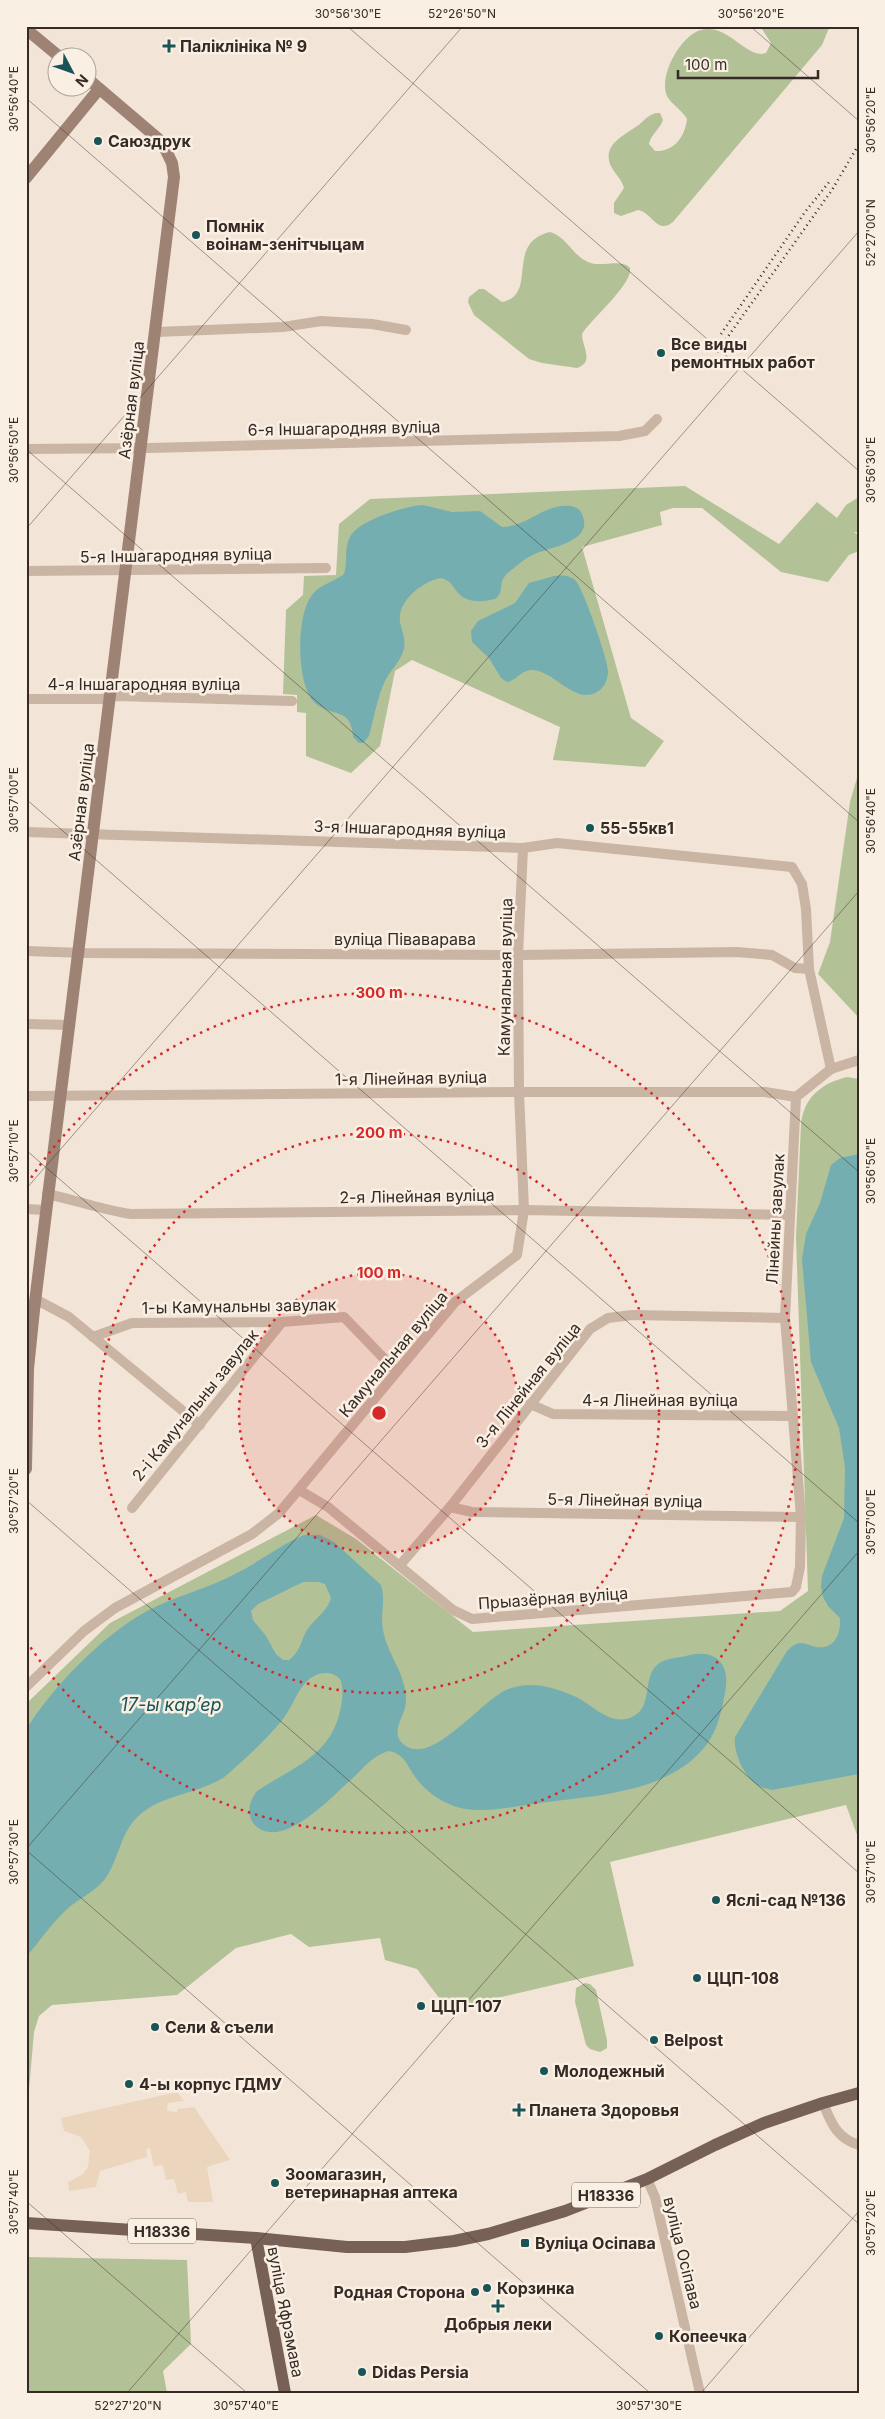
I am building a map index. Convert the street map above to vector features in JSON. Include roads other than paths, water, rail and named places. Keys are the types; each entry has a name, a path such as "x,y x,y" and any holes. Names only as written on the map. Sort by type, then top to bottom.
{"main road":[{"name":"Н18336","path":"26,2223 256,2238 348,2247 405,2247 454,2242 488,2234 557,2213 647,2179 764,2123 823,2102 859,2093"},
{"name":"вуліца Яфрэмава","path":"256,2238 285,2393"}],"street":[{"path":"26,29 49,48"},
{"path":"26,178 99,89"},
{"name":"Азёрная вуліца","path":"26,1469 28,1369 45,1210 94,834 174,177 172,163 162,142 99,89"},
{"path":"156,332 283,327 321,321 372,324 406,330"},
{"name":"6-я Іншагародняя вуліца","path":"26,449 142,448 619,436 645,431 657,419"},
{"name":"5-я Іншагародняя вуліца","path":"26,571 126,572 326,568"},
{"name":"4-я Іншагародняя вуліца","path":"26,699 102,700 117,696 292,701"},
{"name":"3-я Іншагародняя вуліца","path":"26,832 523,848 557,843 792,867 802,884 806,909 809,969"},
{"name":"Камунальная вуліца","path":"26,1687 84,1631 115,1608 252,1534 279,1513 455,1302 516,1255 524,1210 519,1092 518,954 523,848"},
{"name":"вуліца Піваварава","path":"26,950 78,953 518,954 737,952 772,955 795,968 809,969"},
{"path":"809,969 831,1069"},
{"path":"26,1024 68,1025"},
{"path":"796,1097 831,1069 859,1060"},
{"name":"1-я Лінейная вуліца","path":"26,1096 765,1092 796,1097"},
{"name":"Лінейны завулак","path":"792,1592 796,1587 800,1567 801,1517 785,1318 796,1097"},
{"name":"2-я Лінейная вуліца","path":"47,1194 78,1200 90,1206 131,1214 524,1210 790,1216"},
{"path":"26,1209 45,1210"},
{"path":"35,1299 69,1317 200,1425"},
{"name":"3-я Лінейная вуліца","path":"400,1566 450,1507 590,1329 608,1318 632,1315 785,1318"},
{"name":"1-ы Камунальны завулак","path":"93,1337 132,1323 282,1322 344,1318 396,1371"},
{"name":"2-і Камунальны завулак","path":"132,1508 282,1322"},
{"name":"4-я Лінейная вуліца","path":"530,1404 553,1414 792,1416"},
{"name":"Прыазёрная вуліца","path":"299,1490 328,1507 453,1610 472,1619 792,1592"},
{"name":"5-я Лінейная вуліца","path":"450,1507 472,1512 801,1517"},
{"path":"823,2102 835,2130 848,2140 859,2145"},
{"name":"вуліца Осіпава","path":"647,2179 655,2197 700,2393"}],"water":[{"path":"423,505 452,512 480,511 502,527 520,523 552,508 570,506 580,511 584,524 582,532 576,538 530,556 508,573 502,582 500,594 495,599 481,601 466,599 459,594 450,582 441,578 427,583 413,593 400,614 404,640 403,652 382,688 369,736 363,743 359,743 353,737 349,721 339,714 320,707 308,693 301,665 300,649 303,617 315,591 344,574 346,552 353,532 370,521 393,511"},
{"path":"554,576 566,576 576,581 595,624 608,671 605,684 595,693 580,694 549,676 533,670 529,670 507,682 501,678 489,658 472,642 471,631 478,621 515,603 529,583"},
{"path":"859,1154 859,1774 772,1790 758,1785 747,1775 736,1750 735,1737 787,1651 800,1643 816,1647 828,1646 836,1640 839,1630 840,1618 828,1606 823,1597 821,1587 822,1576 844,1518 845,1468 839,1428 811,1362 802,1259 806,1234 820,1203 831,1165 840,1158"},
{"name":"17-ы кар’ер","path":"304,1535 320,1535 334,1542 381,1585 385,1639 400,1673 405,1691 406,1701 398,1736 406,1746 418,1749 431,1746 445,1738 500,1694 519,1686 535,1685 551,1688 574,1696 609,1717 624,1719 632,1717 643,1706 651,1674 655,1667 666,1660 699,1654 710,1655 720,1661 726,1676 722,1706 714,1733 693,1759 676,1771 638,1787 596,1796 486,1810 459,1808 442,1801 421,1785 399,1755 389,1751 370,1761 330,1799 291,1828 272,1832 264,1831 252,1822 250,1815 252,1799 257,1791 317,1752 334,1729 339,1715 342,1698 341,1681 333,1674 318,1674 304,1685 287,1714 270,1734 223,1778 160,1802 142,1813 129,1828 105,1879 66,1910 26,1957 26,1730 49,1697 64,1680 113,1633 147,1611 235,1574","holes":["303,1582 325,1584 331,1598 329,1603 307,1630 296,1653 289,1660 283,1660 276,1654 266,1636 253,1620 251,1611 258,1604"]}],"railway":[{"path":"717,352 832,190 859,144"},
{"path":"721,334 805,212 830,181"}],"place":[{"name":"Паліклініка № 9","path":"169,46"},
{"name":"Саюздрук","path":"98,141"},
{"name":"Помнік воінам-зенітчыцам","path":"196,235"},
{"name":"Все виды ремонтных работ","path":"661,353"},
{"name":"55-55кв1","path":"590,828"},
{"name":"Яслі-сад №136","path":"716,1900"},
{"name":"ЦЦП-108","path":"697,1978"},
{"name":"ЦЦП-107","path":"421,2006"},
{"name":"Сели & съели","path":"155,2027"},
{"name":"Belpost","path":"654,2040"},
{"name":"Молодежный","path":"544,2071"},
{"name":"4-ы корпус ГДМУ","path":"129,2084"},
{"name":"Планета Здоровья","path":"519,2110"},
{"name":"Зоомагазин, ветеринарная аптека","path":"275,2183"},
{"name":"Вуліца Осіпава","path":"525,2243"},
{"name":"Корзинка","path":"487,2288"},
{"name":"Родная Сторона","path":"475,2292"},
{"name":"Добрыя леки","path":"498,2306"},
{"name":"Копеечка","path":"659,2336"},
{"name":"Didas Persia","path":"362,2372"}]}
